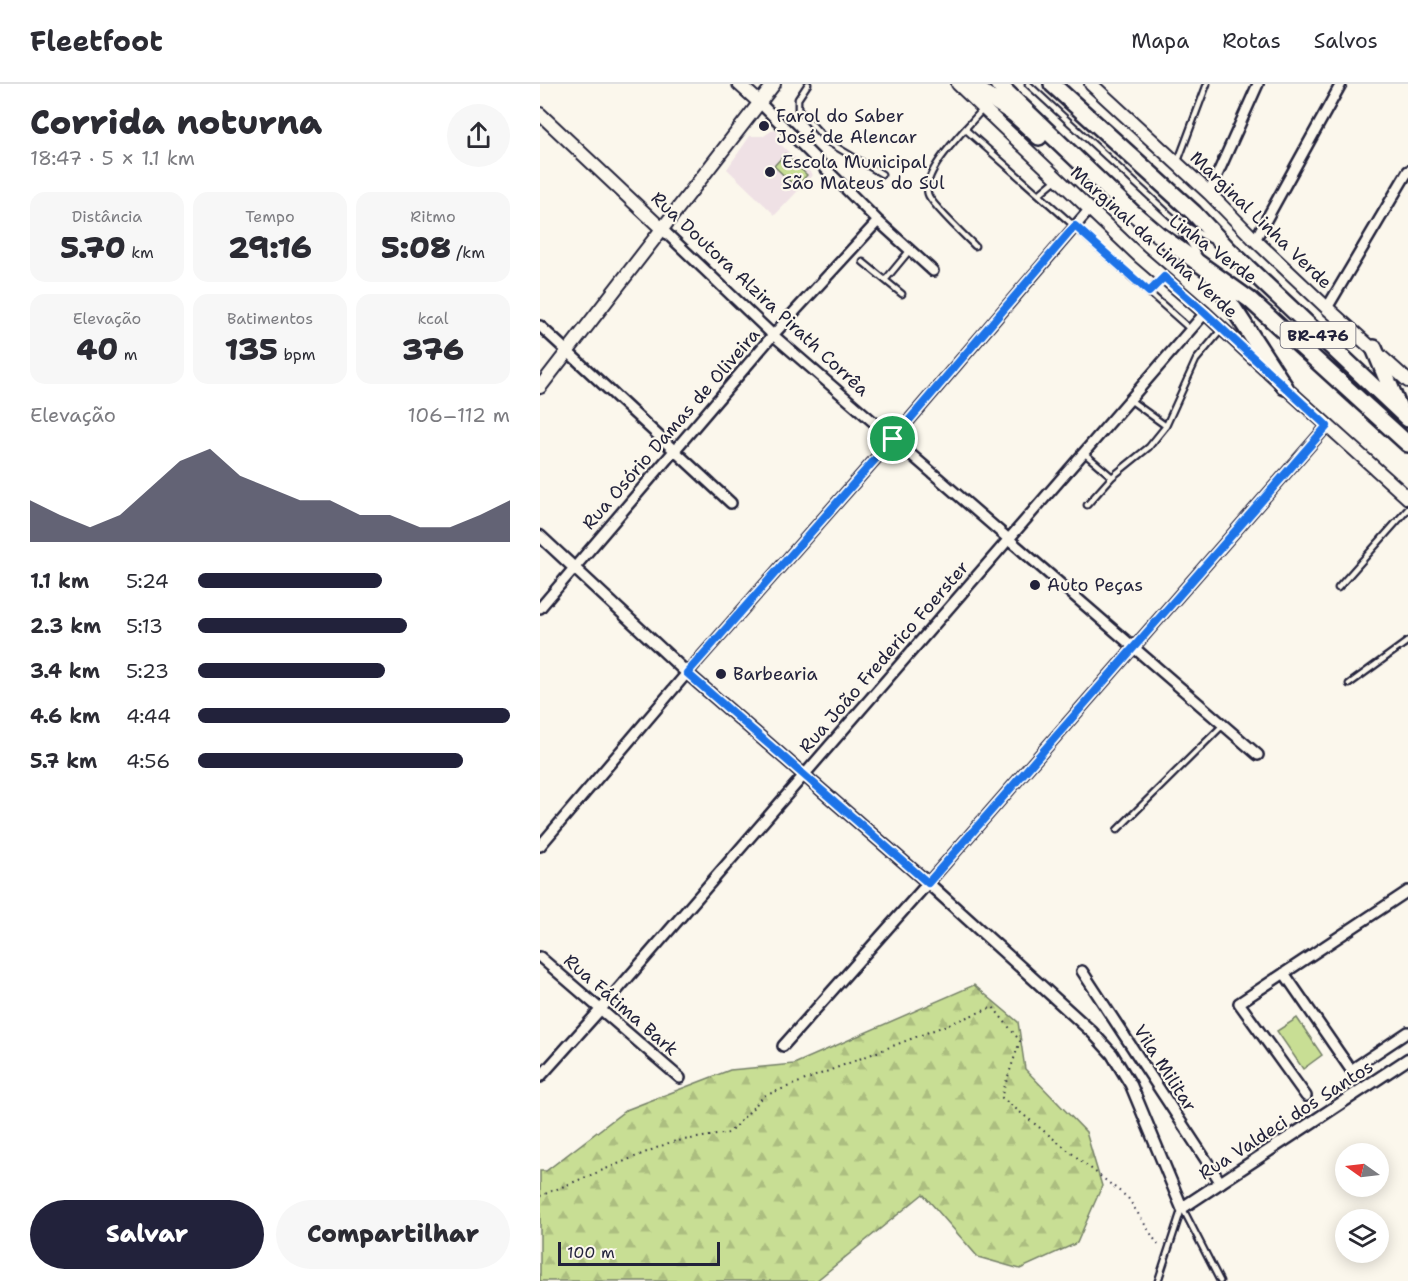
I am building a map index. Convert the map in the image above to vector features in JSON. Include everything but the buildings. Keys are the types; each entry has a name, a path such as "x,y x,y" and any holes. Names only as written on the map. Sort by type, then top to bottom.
{"highway":[{"path":"970,84 1014,114 1061,156 1094,175"},
{"name":"Linha Verde","path":"998,84 1158,234 1250,300 1408,444"},
{"name":"Linha Verde","path":"1052,84 1194,213 1229,250 1405,416"},
{"path":"1207,267 1285,387"},
{"path":"1374,348 1405,416"}],"main road":[{"path":"739,84 760,103"},
{"path":"540,387 774,84"},
{"name":"Marginal da Linha Verde","path":"958,84 1089,210 1408,498"},
{"name":"Marginal Linha Verde","path":"1091,84 1209,193 1327,308 1408,381"},
{"name":"Rua Doutora Alzira Pirath Corrêa","path":"540,114 662,229"}],"street":[{"path":"1209,193 1258,84"},
{"path":"1255,240 1341,84"},
{"path":"760,103 878,221 933,271"},
{"path":"1327,308 1408,171"},
{"path":"540,846 1089,210"},
{"name":"Rua Osório Damas de Oliveira","path":"540,608 773,335 878,221"},
{"name":"Rua Doutora Alzira Pirath Corrêa","path":"662,229 773,335 1258,755"},
{"name":"Rua João Frederico Foerster","path":"540,1077 601,1010 1205,313"},
{"path":"540,326 731,503"},
{"path":"783,1046 1327,426"},
{"path":"540,536 687,673 928,883 1092,1032 1112,1054 1131,1085 1182,1208"},
{"path":"1306,1096 1239,1003 1408,891"},
{"name":"Rua Fátima Bark","path":"540,957 680,1078"},
{"name":"Vila Militar","path":"1082,971 1221,1183"},
{"path":"1284,973 1351,1070 1408,1032"},
{"name":"Rua Valdeci dos Santos","path":"1182,1208 1408,1059"}],"lane":[{"path":"808,84 798,99 798,109 828,142 882,174"},
{"path":"1028,84 1173,218 1207,267"},
{"path":"1177,164 1207,84"},
{"path":"975,246 928,196 927,182 933,169 983,108"},
{"path":"966,129 1191,329"},
{"path":"1039,194 1057,179"},
{"path":"1173,218 1229,250"},
{"path":"886,279 909,250"},
{"path":"863,262 902,294"},
{"path":"1149,292 1164,277"},
{"path":"1087,505 1112,477 1149,447 1166,426 1196,360 1223,329"},
{"path":"1130,400 1166,426"},
{"path":"1084,453 1112,477"},
{"path":"1338,588 1408,509"},
{"path":"1349,684 1408,641"},
{"path":"1117,830 1223,725"},
{"path":"1158,1281 1182,1208"},
{"path":"1182,1208 1220,1281"}],"path":[{"path":"540,1197 672,1142 729,1133 764,1096 993,1007 1020,1041 1001,1097 1128,1198 1167,1258"}],"shaded area":[{"name":"Escola Municipal São Mateus do Sul","path":"774,129 778,132 776,140 813,175 775,215 727,169 750,136 764,136"}],"green space":[{"path":"785,154 807,175 796,187 774,166"},
{"path":"974,985 1018,1022 1025,1069 1086,1132 1102,1186 1077,1243 1020,1269 978,1257 923,1194 816,1281 540,1281 540,1171 546,1171 626,1110 730,1070 794,1064"},
{"path":"1297,1018 1322,1055 1303,1069 1277,1031"}],"place":[{"name":"Farol do Saber José de Alencar","path":"764,126"},
{"name":"Escola Municipal São Mateus do Sul","path":"770,172"},
{"name":"Auto Peças","path":"1035,585"},
{"name":"Barbearia","path":"721,674"}],"route":[{"path":"1075,226 1149,292 1164,277 1327,426 928,883 687,673 893,439 1075,226"}]}
